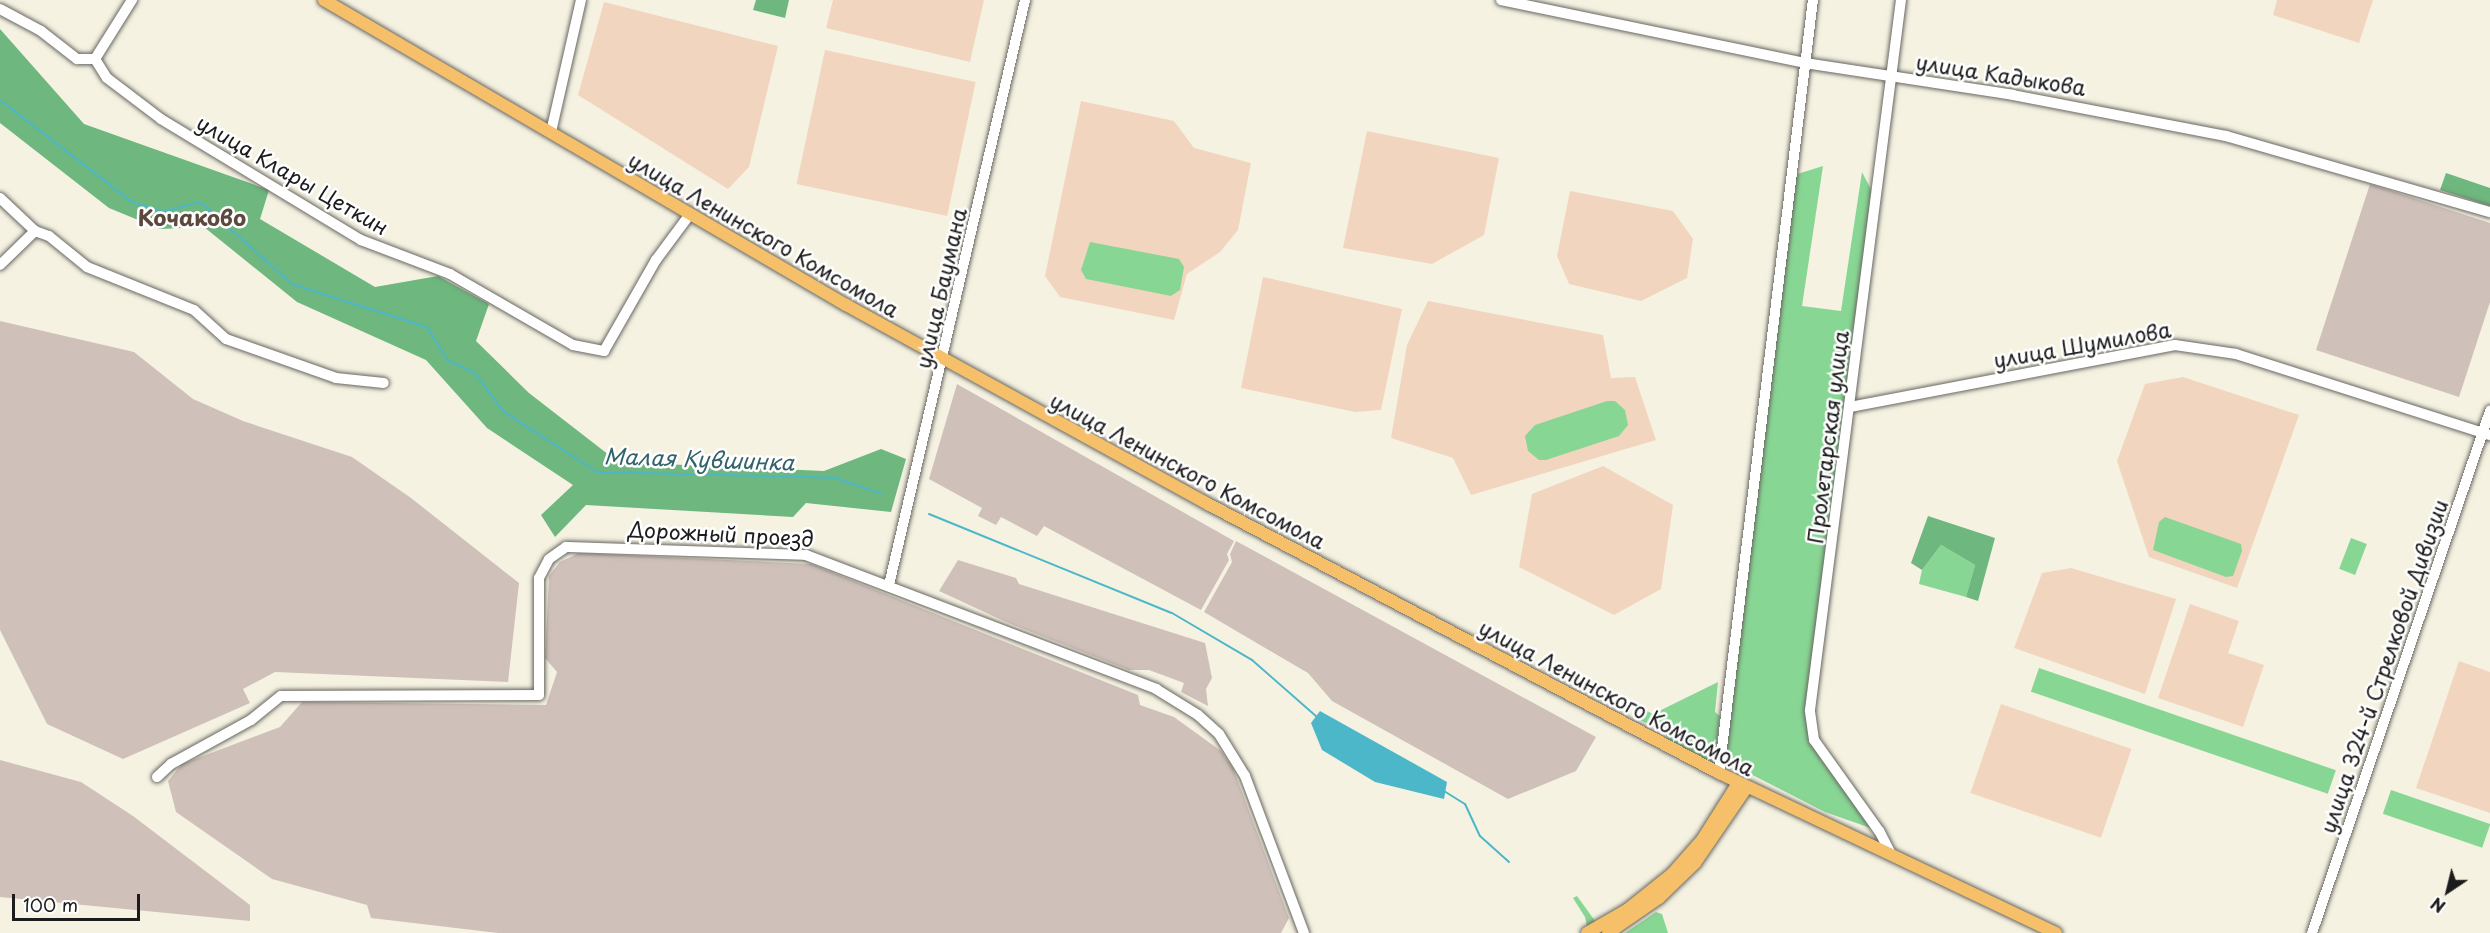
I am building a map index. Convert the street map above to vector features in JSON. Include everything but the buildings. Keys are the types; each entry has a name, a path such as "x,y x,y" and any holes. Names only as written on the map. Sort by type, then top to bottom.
{"main road":[{"name":"улица Ленинского Комсомола","path":"324,0 943,360 1206,503 1719,773 2056,933"},
{"path":"1608,933 1675,877 1691,860 1743,785"},
{"path":"1587,933 1627,910 1675,877"}],"street":[{"path":"81,62 94,59 132,0"},
{"path":"551,132 581,0"},
{"name":"улица Баумана","path":"889,585 1025,0"},
{"name":"улица Кадыкова","path":"1501,0 1804,63 2067,104 2245,140 2490,212"},
{"path":"1719,773 1813,0"},
{"name":"Пролетарская улица","path":"1892,856 1879,831 1824,756 1811,727 1810,710 1901,0"},
{"path":"0,9 41,31 81,62 107,78"},
{"name":"улица Клары Цеткин","path":"94,59 107,78 161,119 361,240 450,274 573,345 604,351 656,260 690,214"},
{"path":"0,198 35,231 49,236 87,267 194,310 226,339 336,378 384,383"},
{"path":"0,265 35,231"},
{"name":"улица Шумилова","path":"1850,407 2175,345 2236,354 2486,435"},
{"name":"улица 324-й Стрелковой Дивизии","path":"2312,933 2486,435 2490,411"},
{"name":"Дорожный проезд","path":"157,777 171,764 251,720 281,696 539,695 539,578 549,559 566,547 806,555 1156,689 1198,715 1219,734 1245,776 1304,933"}],"shaded area":[{"path":"833,0 984,0 970,62 826,28"},
{"path":"2277,0 2373,0 2359,43 2273,15"},
{"path":"604,2 778,46 749,167 728,189 578,95"},
{"path":"825,50 976,82 947,216 797,184"},
{"path":"1081,101 1174,121 1194,148 1251,163 1238,230 1220,252 1187,274 1174,320 1060,297 1045,276"},
{"path":"1367,131 1499,158 1484,235 1432,264 1343,248"},
{"path":"2370,184 2490,223 2490,302 2459,397 2316,350"},
{"path":"1570,191 1673,211 1693,239 1687,278 1641,301 1569,284 1557,256"},
{"path":"1263,277 1402,309 1381,410 1355,412 1241,388"},
{"path":"1428,301 1603,335 1611,378 1635,377 1656,440 1471,495 1453,458 1391,438 1407,345"},
{"path":"0,321 134,352 193,399 243,421 352,457 411,498 519,583 508,682 275,672 243,689 250,703 123,759 47,724 0,630"},
{"path":"2183,377 2299,415 2237,588 2149,557 2117,461 2145,384"},
{"path":"957,384 1234,541 1227,554 1229,560 1201,610 1044,526 1037,536 1001,517 996,525 978,516 982,508 929,479"},
{"path":"1603,466 1673,505 1661,589 1614,615 1519,567 1532,494"},
{"path":"1236,541 1596,737 1576,771 1508,799 1332,701 1308,673 1204,612 1232,562 1230,554"},
{"path":"579,553 811,564 1138,695 1140,705 1174,717 1221,751 1233,768 1289,918 1281,933 498,933 371,918 367,905 272,879 176,812 168,781 182,764 280,727 302,702 546,705 557,672 545,658 549,576 560,562"},
{"path":"958,560 1016,578 1019,584 1205,643 1212,678 1206,689 1208,706 1181,692 1184,683 1149,670 1129,670 1006,622 939,591"},
{"path":"2071,568 2176,599 2145,694 2014,648 2042,573"},
{"path":"2190,604 2239,621 2228,653 2264,665 2243,727 2158,698"},
{"path":"2459,661 2490,672 2490,813 2416,788"},
{"path":"2001,704 2131,749 2101,838 1970,793"},
{"path":"0,760 81,782 133,816 250,905 250,921 0,897"}],"green space":[{"path":"756,0 789,0 785,18 753,10"},
{"path":"0,29 84,124 269,190 260,219 375,287 438,276 489,304 476,341 529,393 618,462 824,471 881,449 906,459 891,512 806,503 793,517 586,505 555,537 541,515 573,485 487,428 426,360 297,302 204,227 160,229 109,208 0,123"},
{"path":"1823,166 1802,306 1841,311 1862,172 1877,201 1811,727 1879,831 1825,812 1723,760 1791,176"},
{"path":"2446,173 2490,188 2490,206 2440,190"},
{"path":"1090,242 1179,259 1184,267 1180,290 1171,296 1086,279 1081,270"},
{"path":"1607,401 1615,401 1625,410 1628,425 1619,436 1546,460 1539,460 1528,451 1525,436 1535,425"},
{"path":"1928,516 1995,538 1978,601 1966,597 1975,565 1941,545 1922,570 1911,563"},
{"path":"2165,517 2241,544 2242,551 2233,576 2226,577 2153,550 2159,522"},
{"path":"2351,538 2367,544 2355,575 2339,569"},
{"path":"1941,545 1975,565 1966,597 1919,584 1922,570"},
{"path":"2039,668 2336,770 2328,794 2031,692"},
{"path":"1718,682 1715,712 1720,716 1715,762 1711,765 1667,741 1666,733 1640,720 1647,711 1653,714"},
{"path":"2391,790 2490,824 2482,848 2383,814"},
{"path":"1577,896 1598,925 1588,931 1585,917 1573,898"},
{"path":"1656,912 1662,914 1668,933 1625,933"}],"water":[{"path":"1320,711 1447,782 1444,799 1375,782 1322,750 1311,723"}],"waterway":[{"name":"Малая Кувшинка","path":"0,100 132,202 162,212 200,202 292,284 427,327 448,361 474,372 503,411 597,472 836,478 881,494"},
{"name":"Малая Кувшинка","path":"929,514 1172,613 1252,660 1317,717"},
{"name":"Малая Кувшинка","path":"1444,791 1465,804 1480,836 1509,862"}],"district":[{"name":"Кочаково","path":"192,217"}]}
